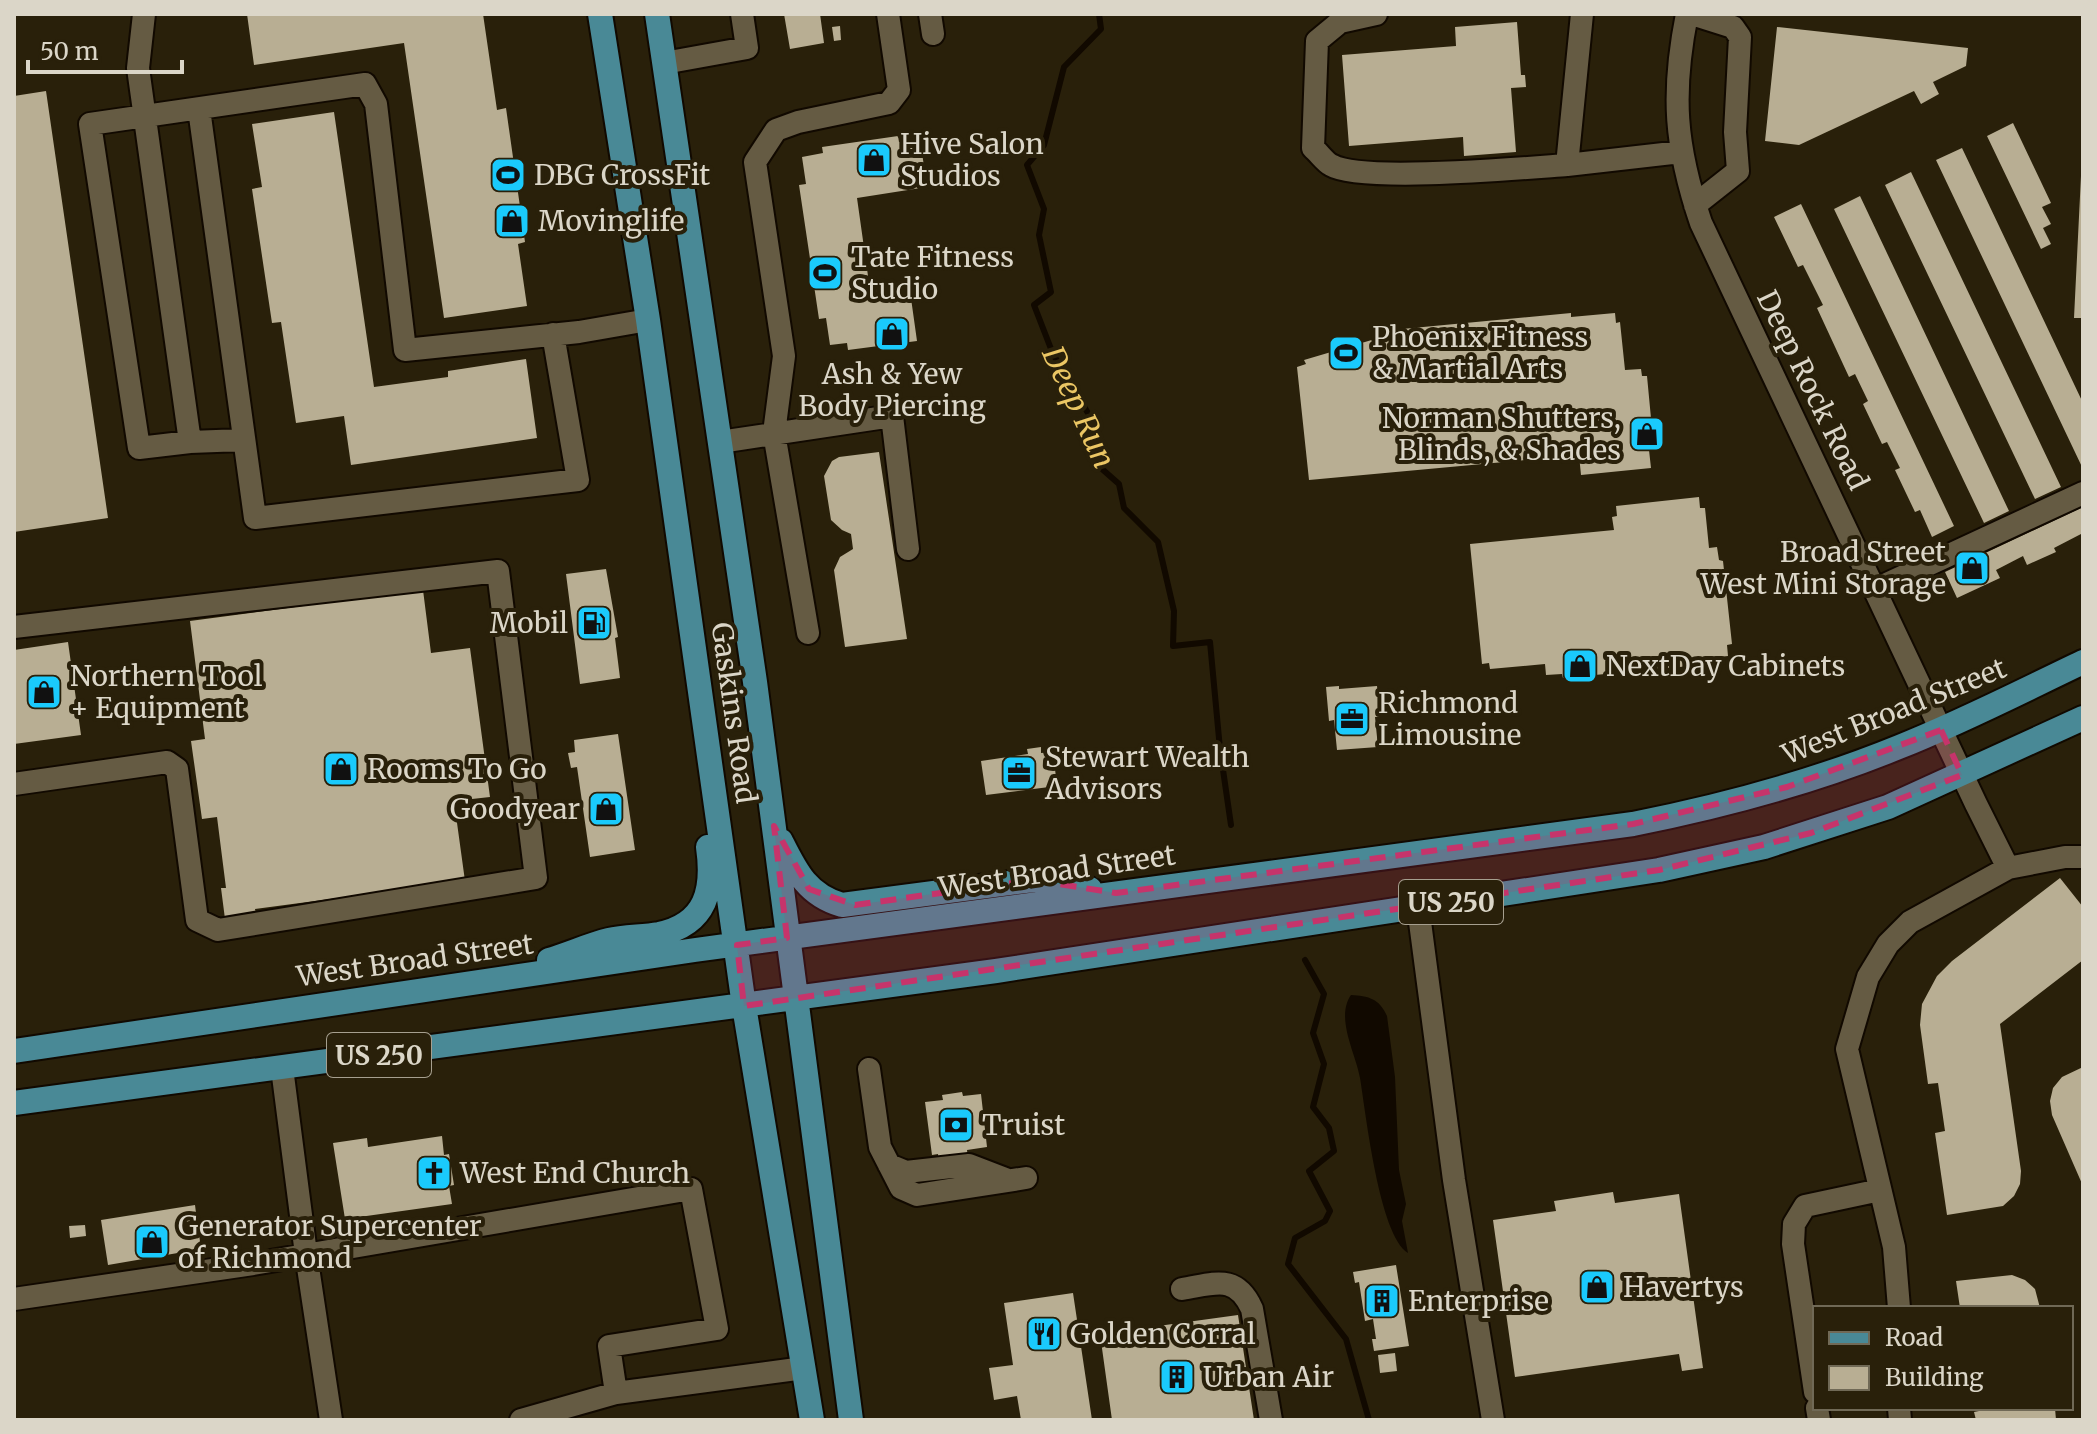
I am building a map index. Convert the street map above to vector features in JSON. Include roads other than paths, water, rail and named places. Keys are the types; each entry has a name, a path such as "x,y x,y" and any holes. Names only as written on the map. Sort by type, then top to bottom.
{"main road":[{"name":"Gaskins Road","path":"600,14 648,320 744,1006 812,1420"},
{"name":"Gaskins Road","path":"657,14 774,826 851,1420"},
{"name":"West Broad Street","path":"14,1051 494,979 1647,821 1787,787 1863,761 1941,730 2083,662"},
{"path":"494,979 609,940 671,930 682,925 700,909 711,878 695,750 702,698"},
{"name":"US 250","path":"14,1103 744,1006 1622,877 1740,853 1888,807 2083,718"},
{"path":"774,826 800,879 809,889 842,905 1033,880 1116,893"}],"street":[{"path":"144,14 138,68 190,442"},
{"path":"664,63 747,48 742,14"},
{"path":"808,633 774,433 784,356 755,162 776,130 798,122 889,103 899,90 888,14"},
{"path":"1376,14 1340,22 1317,41 1313,148 1331,166 1363,173 1497,170 1681,152"},
{"path":"1567,165 1582,14"},
{"path":"1689,14 1733,27 1740,37 1735,132 1738,171 1695,205"},
{"name":"Deep Rock Road","path":"1689,14 1679,49 1676,89 1681,152 1695,205 1715,257 2008,868"},
{"path":"243,440 139,448 90,124 365,84 376,104 405,350 648,320"},
{"path":"199,109 255,518 578,480 553,334"},
{"path":"720,442 892,416 908,549"},
{"path":"1876,589 2083,493"},
{"path":"14,627 498,571 536,878 218,930 197,920 177,769 167,762 14,784"},
{"path":"1899,1306 1894,1247 1847,1049 1868,977 1888,944 1910,922 2008,868 2065,857 2083,857"},
{"path":"1418,907 1454,1180 1493,1420"},
{"path":"282,1068 331,1420"},
{"path":"869,1069 880,1147 901,1188 917,1195 1018,1180"},
{"path":"14,1299 306,1254 691,1189 717,1329 609,1346 616,1393"},
{"path":"1813,1379 1793,1244 1794,1224 1805,1206 1880,1190"},
{"path":"1182,1289 1223,1282 1234,1285 1248,1299 1271,1420"},
{"path":"521,1420 616,1393 804,1368"}],"waterway":[{"name":"Deep Run","path":"1099,14 1101,29 1064,67 1044,145 1027,165 1044,209 1039,235 1051,292 1034,305 1053,354 1095,425 1102,469 1119,484 1124,508 1158,542 1174,611 1173,646 1210,642 1231,825"},
{"name":"Deep Run","path":"1305,960 1324,994 1313,1033 1324,1064 1313,1107 1329,1128 1334,1151 1309,1171 1330,1211 1325,1221 1295,1238 1288,1264 1346,1339 1369,1420"}],"place":[{"name":"Hive Salon Studios","path":"874,160"},
{"name":"DBG CrossFit","path":"508,175"},
{"name":"Movinglife","path":"512,221"},
{"name":"Tate Fitness Studio","path":"825,273"},
{"name":"Ash & Yew Body Piercing","path":"892,334"},
{"name":"Phoenix Fitness & Martial Arts","path":"1346,353"},
{"name":"Norman Shutters, Blinds, & Shades","path":"1647,434"},
{"name":"Broad Street West Mini Storage","path":"1972,568"},
{"name":"Mobil","path":"594,623"},
{"name":"NextDay Cabinets","path":"1580,666"},
{"name":"Northern Tool + Equipment","path":"44,692"},
{"name":"Richmond Limousine","path":"1352,719"},
{"name":"Rooms To Go","path":"341,769"},
{"name":"Stewart Wealth Advisors","path":"1019,773"},
{"name":"Goodyear","path":"606,809"},
{"name":"Truist","path":"956,1125"},
{"name":"West End Church","path":"434,1173"},
{"name":"Generator Supercenter of Richmond","path":"152,1242"},
{"name":"Havertys","path":"1597,1287"},
{"name":"Enterprise","path":"1382,1301"},
{"name":"Golden Corral","path":"1044,1334"},
{"name":"Urban Air","path":"1177,1377"}]}
